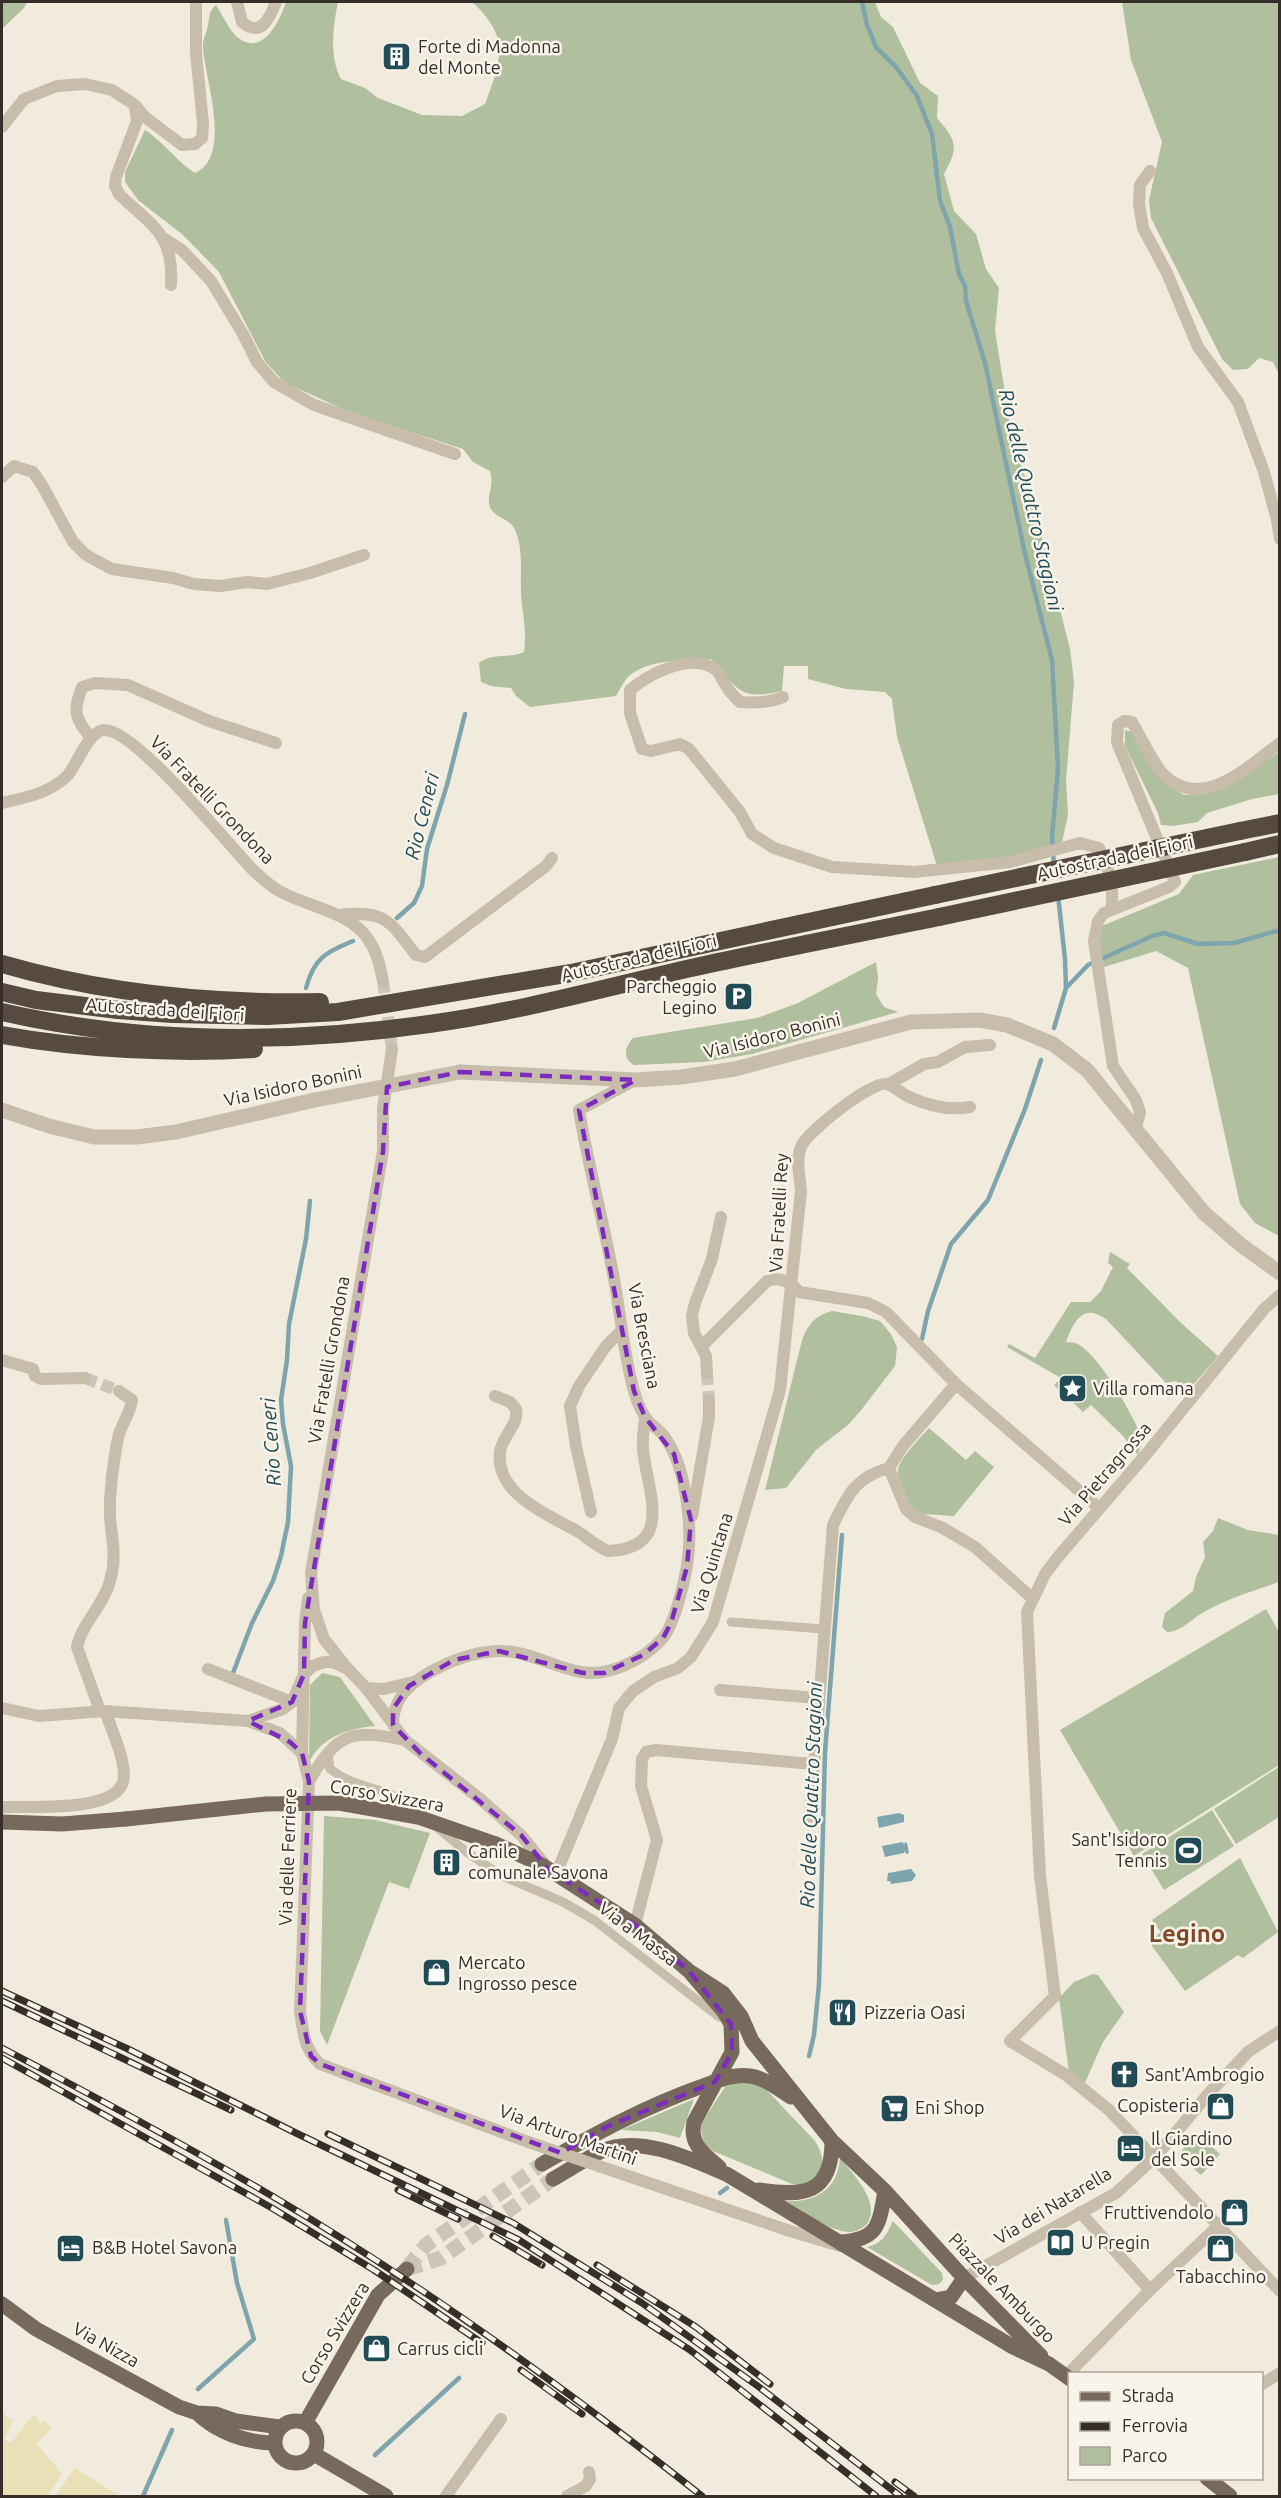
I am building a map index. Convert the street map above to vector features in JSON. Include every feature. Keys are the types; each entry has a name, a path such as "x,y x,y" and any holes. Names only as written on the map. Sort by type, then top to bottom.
{"highway":[{"name":"Autostrada dei Fiori","path":"2,992 36,1000 118,1010 218,1016 338,1012 409,999 481,990 570,973 1280,823"},
{"name":"Autostrada dei Fiori","path":"2,1012 68,1024 171,1035 268,1038 318,1036 430,1024 488,1014 740,957 1280,844"},
{"path":"2,964 29,972 111,988 172,997 277,1002 409,999"},
{"path":"2,1035 104,1047 214,1052 262,1048 318,1036"}],"main road":[{"name":"Corso Svizzera","path":"2,1822 62,1824 266,1804 339,1803 418,1817 496,1844 521,1854 553,1872 635,1925 689,1971 731,2024 732,2052 715,2082"},
{"name":"Piazzale Amburgo","path":"689,1971 723,1993 741,2016 752,2041 832,2141 885,2191 964,2278 1048,2364"},
{"name":"Piazzale Amburgo","path":"728,2175 704,2154 693,2140 694,2122 715,2082 748,2075 766,2082 798,2101"},
{"path":"542,2164 608,2126 673,2097 715,2082"},
{"path":"750,2188 796,2193 814,2189 826,2176 831,2164 832,2141"},
{"name":"Piazzale Amburgo","path":"553,2179 603,2150 624,2146 666,2151 728,2175 1013,2348 1048,2364"},
{"path":"843,2246 873,2232 878,2226 885,2191"},
{"name":"Corso Svizzera","path":"305,2423 356,2329 378,2295 407,2269"},
{"path":"935,2300 951,2297 964,2278"},
{"name":"Via Nizza","path":"2,2304 36,2329 179,2407 197,2413"},
{"path":"1048,2364 1068,2378"},
{"path":"197,2413 216,2414 236,2421 280,2427 292,2421 305,2423 315,2433 317,2447 314,2454 303,2463 290,2463 279,2456 274,2443 280,2427"},
{"path":"197,2413 209,2425 264,2443 274,2443"},
{"path":"314,2454 386,2496"},
{"path":"1210,2480 1230,2496"}],"street":[{"path":"2,127 24,99 57,86 85,84 112,90 135,105 145,117 182,145 195,144 202,138 203,123 196,53 196,2"},
{"path":"237,2 242,22 252,28 267,23 276,2"},
{"path":"135,105 137,121 116,177 115,186 119,194 156,227 165,239 182,250 211,281 257,362 274,382 314,405 455,454"},
{"path":"1150,171 1140,185 1139,204 1143,228 1167,273 1198,347 1238,402 1264,472 1280,539"},
{"path":"165,239 172,272 171,285"},
{"path":"2,477 14,466 33,472 73,542 86,555 112,568 173,578 194,584 220,586 248,582 267,584 364,555"},
{"path":"783,697 775,701 740,702 728,689 717,671 691,662 646,677 630,690 630,713 642,749 651,751 680,744 688,749 740,812 752,834 774,848 832,867 914,872 1010,862 1080,843 1099,848 1107,865 1114,893 1111,909"},
{"path":"2,804 38,794 55,786 68,775 91,738 80,724 75,708 82,687 95,683 128,685 209,721 276,743"},
{"path":"1136,1128 1140,1112 1136,1100 1113,1066 1094,941 1098,921 1111,909 1168,887 1174,882 1117,742 1118,725 1125,721 1132,722 1163,773 1183,788 1203,789 1225,783 1280,743"},
{"name":"Via Fratelli Grondona","path":"91,738 104,730 118,733 159,769 271,886 338,915 355,925 367,937 376,954 383,981"},
{"path":"338,915 367,913 388,921 416,955 425,957 546,866 552,858"},
{"name":"Via Isidoro Bonini","path":"2,1110 49,1126 94,1137 137,1137 176,1132 460,1072 636,1080 735,1070 911,1022 979,1020 1007,1025 1053,1044 1087,1070 1204,1213 1241,1245 1280,1273"},
{"name":"Via Fratelli Rey","path":"793,1284 801,1191 798,1165 801,1146 817,1128 865,1092 881,1084 889,1084 924,1064 938,1062 965,1047 990,1046"},
{"name":"Via Fratelli Grondona","path":"392,1049 383,1109 383,1151 311,1574 314,1611 324,1639 366,1688 405,1740 479,1798 521,1835 553,1872"},
{"name":"Via Bresciana","path":"393,1725 393,1709 400,1696 415,1682 454,1660 499,1651 518,1653 583,1673 604,1673 624,1666 643,1655 663,1638 671,1623 687,1567 691,1520 674,1454 660,1431 645,1417 634,1391 609,1250 579,1110 636,1080"},
{"path":"889,1084 908,1096 934,1105 953,1109 970,1107"},
{"path":"707,1373 706,1356 694,1333 692,1316 712,1259 721,1217"},
{"name":"Via Fratelli Rey","path":"701,1347 767,1281 781,1279 793,1284 800,1292 868,1303 886,1312 956,1384 1098,1507"},
{"name":"Via Quintana","path":"553,1872 612,1739 619,1708 633,1691 654,1677 678,1668 691,1657 713,1622 734,1556 780,1390 793,1284"},
{"name":"Via Pietragrossa","path":"1155,2157 1109,2110 1066,2075 1010,2041 1055,1996 1040,1876 1027,1612 1032,1598 1058,1557 1264,1309 1280,1295"},
{"path":"591,1512 570,1407 579,1386 606,1346 622,1330"},
{"path":"2,1360 33,1370 35,1376 41,1379 85,1378"},
{"path":"810,1817 823,1629 833,1525 846,1498 859,1482 889,1468 903,1446 956,1384"},
{"path":"2,1807 76,1805 98,1802 114,1796 123,1782 122,1766 77,1647 79,1637 110,1583 116,1555 110,1516 117,1443 121,1426 131,1413 132,1400 119,1391"},
{"path":"495,1396 510,1402 516,1409 516,1419 500,1452 502,1468 511,1485 525,1503 608,1551 634,1546 644,1541 650,1531 652,1512 643,1448 645,1417"},
{"path":"691,1520 709,1417 709,1400"},
{"path":"889,1468 906,1509 915,1517 941,1527 975,1547 1032,1598"},
{"name":"Via delle Ferriere","path":"304,2042 300,2011 309,1781 302,1753 305,1623 311,1574"},
{"path":"731,1622 823,1629"},
{"path":"304,1674 324,1662 333,1662 347,1668"},
{"path":"208,1669 292,1702"},
{"name":"Via delle Ferriere","path":"292,1702 304,1674"},
{"name":"Via Bresciana","path":"366,1688 384,1689 415,1682"},
{"path":"720,1690 818,1698"},
{"path":"248,1721 283,1709 292,1702"},
{"path":"2,1708 39,1716 102,1711 248,1721 280,1733 302,1753"},
{"path":"309,1781 339,1741 363,1734 405,1740"},
{"path":"635,1925 657,1840 641,1786 642,1759 646,1752 652,1749 813,1764"},
{"name":"Via a Massa","path":"328,1753 330,1769 341,1777 400,1798 468,1853 500,1875 578,1910 613,1934 719,2017"},
{"name":"Via dei Natarella","path":"964,2278 1116,2193 1155,2157 1210,2092 1242,2059 1280,2031"},
{"name":"Via Arturo Martini","path":"304,2042 311,2056 320,2064 528,2142 787,2230 843,2246"},
{"path":"1155,2157 1280,2291"},
{"path":"1080,2212 1150,2290"},
{"path":"1074,2372 1150,2290 1218,2226"},
{"path":"1263,2383 1280,2373"},
{"path":"446,2496 501,2419"},
{"path":"567,2496 586,2486 590,2479 589,2472"}],"highlighted area":[{"path":"460,1072 636,1080 579,1110 634,1391 645,1417 674,1454 691,1520 687,1567 671,1623 663,1638 643,1655 604,1673 583,1673 499,1651 454,1660 409,1686 393,1709 393,1725 421,1754 521,1835 549,1870 635,1925 689,1971 731,2024 732,2052 715,2082 608,2126 561,2153 320,2064 311,2056 300,2011 309,1781 302,1753 290,1742 248,1721 292,1702 304,1674 305,1623 383,1151 387,1087"}],"green space":[{"path":"2,2 27,2 24,8 3,28"},
{"path":"286,2 338,2 333,51 341,79 365,88 378,98 422,115 462,116 485,104 498,62 499,50 493,27 472,2 875,2 881,17 893,27 920,83 938,96 937,118 949,133 954,144 952,157 944,174 954,211 976,234 986,269 999,288 995,331 1012,437 1032,498 1070,649 1074,682 1066,781 1068,815 1062,842 999,860 937,866 897,737 892,699 885,692 846,689 808,679 808,666 784,666 782,691 757,694 740,690 711,659 668,661 647,666 629,676 616,696 530,707 516,696 511,688 491,686 481,682 479,663 490,658 524,652 525,644 519,543 511,524 496,515 490,508 490,471 473,462 463,449 349,412 284,382 265,361 219,272 183,235 138,200 125,182 125,172 145,130 195,173 206,164 213,151 214,116 203,45 213,8 216,5 237,37 246,42 255,43 262,40 275,27"},
{"path":"1122,2 1279,2 1279,374 1273,362 1259,358 1248,369 1233,370 1222,359 1151,218 1149,200 1162,142 1131,60"},
{"path":"1125,730 1132,732 1164,782 1184,795 1201,794 1232,783 1279,752 1279,794 1252,799 1207,813 1198,822 1173,826 1161,825 1158,813 1125,746"},
{"path":"1279,857 1279,1236 1255,1223 1240,1204 1188,968 1156,951 1104,967 1098,938 1102,926 1179,894 1193,875"},
{"path":"876,962 878,978 876,994 884,1007 898,1012 752,1054 704,1062 634,1065 626,1056 628,1045 633,1038 757,1018 798,1003"},
{"path":"1110,1252 1130,1264 1127,1268 1179,1321 1218,1356 1187,1392 1176,1381 1166,1383 1107,1320 1099,1315 1086,1313 1076,1321 1066,1342 1075,1343 1084,1348 1114,1386 1143,1440 1138,1455 1123,1436 1091,1405 1083,1412 1054,1385 1061,1378 1007,1347 1009,1344 1035,1358 1071,1302 1090,1302 1101,1291 1113,1267 1108,1263"},
{"path":"832,1311 880,1321 891,1334 897,1347 895,1366 849,1424 816,1450 786,1488 765,1490 802,1340 813,1321"},
{"path":"929,1428 966,1460 975,1451 994,1467 954,1516 923,1514 911,1508 899,1480 899,1466 910,1449"},
{"path":"1218,1518 1248,1530 1279,1535 1279,1582 1226,1601 1179,1629 1167,1632 1162,1627 1165,1613 1193,1591 1196,1577 1205,1557 1203,1542 1213,1531"},
{"path":"1266,1609 1279,1632 1279,1765 1134,1856 1060,1730"},
{"path":"322,1673 340,1677 375,1726 337,1735 321,1746 309,1762 310,1685"},
{"name":"Sant'Isidoro Tennis","path":"1279,1767 1279,1817 1236,1844 1214,1809"},
{"name":"Sant'Isidoro Tennis","path":"1212,1810 1234,1846 1164,1890 1142,1854"},
{"path":"324,1816 375,1820 430,1833 409,1889 389,1882 327,2045 320,2031"},
{"path":"1240,1858 1278,1932 1243,1958 1238,1955 1185,1991 1149,1942 1161,1932 1152,1920"},
{"path":"1093,1974 1098,1975 1124,2012 1103,2042 1084,2085 1069,2072 1059,1998 1074,1982"},
{"path":"736,2082 761,2084 815,2141 822,2158 822,2166 816,2178 802,2184 792,2184 713,2151 704,2144 700,2125 725,2087"},
{"path":"694,2099 680,2138 657,2132 621,2130"},
{"path":"1197,2133 1220,2154 1201,2175 1178,2155"},
{"path":"840,2158 859,2181 869,2199 871,2209 870,2218 865,2226 852,2232 832,2228 786,2201 806,2199 823,2192 835,2178"},
{"path":"893,2221 942,2273 943,2280 939,2284 932,2285 867,2247 877,2244 883,2238"}],"sand":[{"path":"2,2413 13,2421 4,2439 11,2443 34,2414 40,2424 45,2421 52,2428 36,2443 62,2474 48,2495 51,2496 2,2496"},
{"path":"75,2468 120,2496 55,2496"}],"water":[{"path":"899,1813 904,1815 904,1822 879,1828 877,1817"},
{"path":"903,1842 904,1845 905,1842 907,1843 909,1853 906,1854 905,1851 885,1857 882,1846"},
{"path":"911,1869 916,1875 912,1881 891,1884 887,1881 888,1873"}],"waterway":[{"name":"Rio delle Quattro Stagioni","path":"862,2 867,25 876,47 896,67 917,96 932,134 940,201 950,227 959,274 965,286 966,301 985,363 1025,554 1052,660 1058,768 1052,837 1054,866"},
{"name":"Rio Ceneri","path":"397,918 414,903 422,886 427,849 447,785 465,714"},
{"name":"Rio delle Quattro Stagioni","path":"1054,1028 1066,988 1058,895"},
{"path":"1066,988 1088,965 1152,936 1164,933 1198,944 1234,943 1280,930"},
{"name":"Rio Ceneri","path":"306,988 313,970 322,957 353,941"},
{"name":"Rio delle Quattro Stagioni","path":"922,1339 928,1311 951,1244 988,1200 1025,1109 1041,1060"},
{"name":"Rio Ceneri","path":"233,1673 252,1623 273,1581 288,1522 291,1466 281,1400 289,1324 306,1239 310,1201"},
{"name":"Rio delle Quattro Stagioni","path":"809,2056 814,2035 819,1984 825,1752 842,1535"},
{"name":"Rio delle Quattro Stagioni","path":"720,2193 727,2188"},
{"name":"Rio Ceneri","path":"198,2389 254,2339 237,2283 226,2220"},
{"name":"Rio delle Quattro Stagioni","path":"375,2455 459,2378"},
{"name":"Rio Ceneri","path":"143,2496 172,2430"}],"tunnel":[{"path":"383,981 392,1049"},
{"path":"707,1373 709,1400"},
{"path":"85,1378 119,1391"},
{"path":"407,2268 426,2245 542,2164"},
{"path":"407,2269 441,2258 553,2179"}],"railway":[{"path":"2,1991 128,2049 519,2240 690,2350 876,2496"},
{"path":"2,2001 231,2110"},
{"path":"2,2048 239,2177 383,2265 492,2338 702,2496"},
{"path":"2,2058 272,2208 374,2270 482,2343"},
{"path":"328,2134 513,2223 642,2303 759,2387 900,2496"},
{"path":"398,2190 458,2219"},
{"path":"493,2236 542,2265"},
{"path":"597,2265 696,2327 770,2384"},
{"path":"521,2370 582,2414"},
{"path":"895,2482 914,2496"}],"place":[{"name":"Forte di Madonna del Monte","path":"397,57"},
{"name":"Parcheggio Legino","path":"738,997"},
{"name":"Villa romana","path":"1072,1389"},
{"name":"Sant'Isidoro Tennis","path":"1188,1850"},
{"name":"Canile comunale Savona","path":"447,1862"},
{"name":"Mercato Ingrosso pesce","path":"437,1973"},
{"name":"Pizzeria Oasi","path":"843,2013"},
{"name":"Sant'Ambrogio","path":"1124,2075"},
{"name":"Copisteria","path":"1220,2106"},
{"name":"Eni Shop","path":"894,2108"},
{"name":"Il Giardino del Sole","path":"1130,2149"},
{"name":"Fruttivendolo","path":"1235,2213"},
{"name":"U Pregin","path":"1060,2243"},
{"name":"B&B Hotel Savona","path":"71,2248"},
{"name":"Tabacchino","path":"1221,2248"},
{"name":"Carrus cicli","path":"376,2349"}],"district":[{"name":"Legino","path":"1187,1934"}]}
